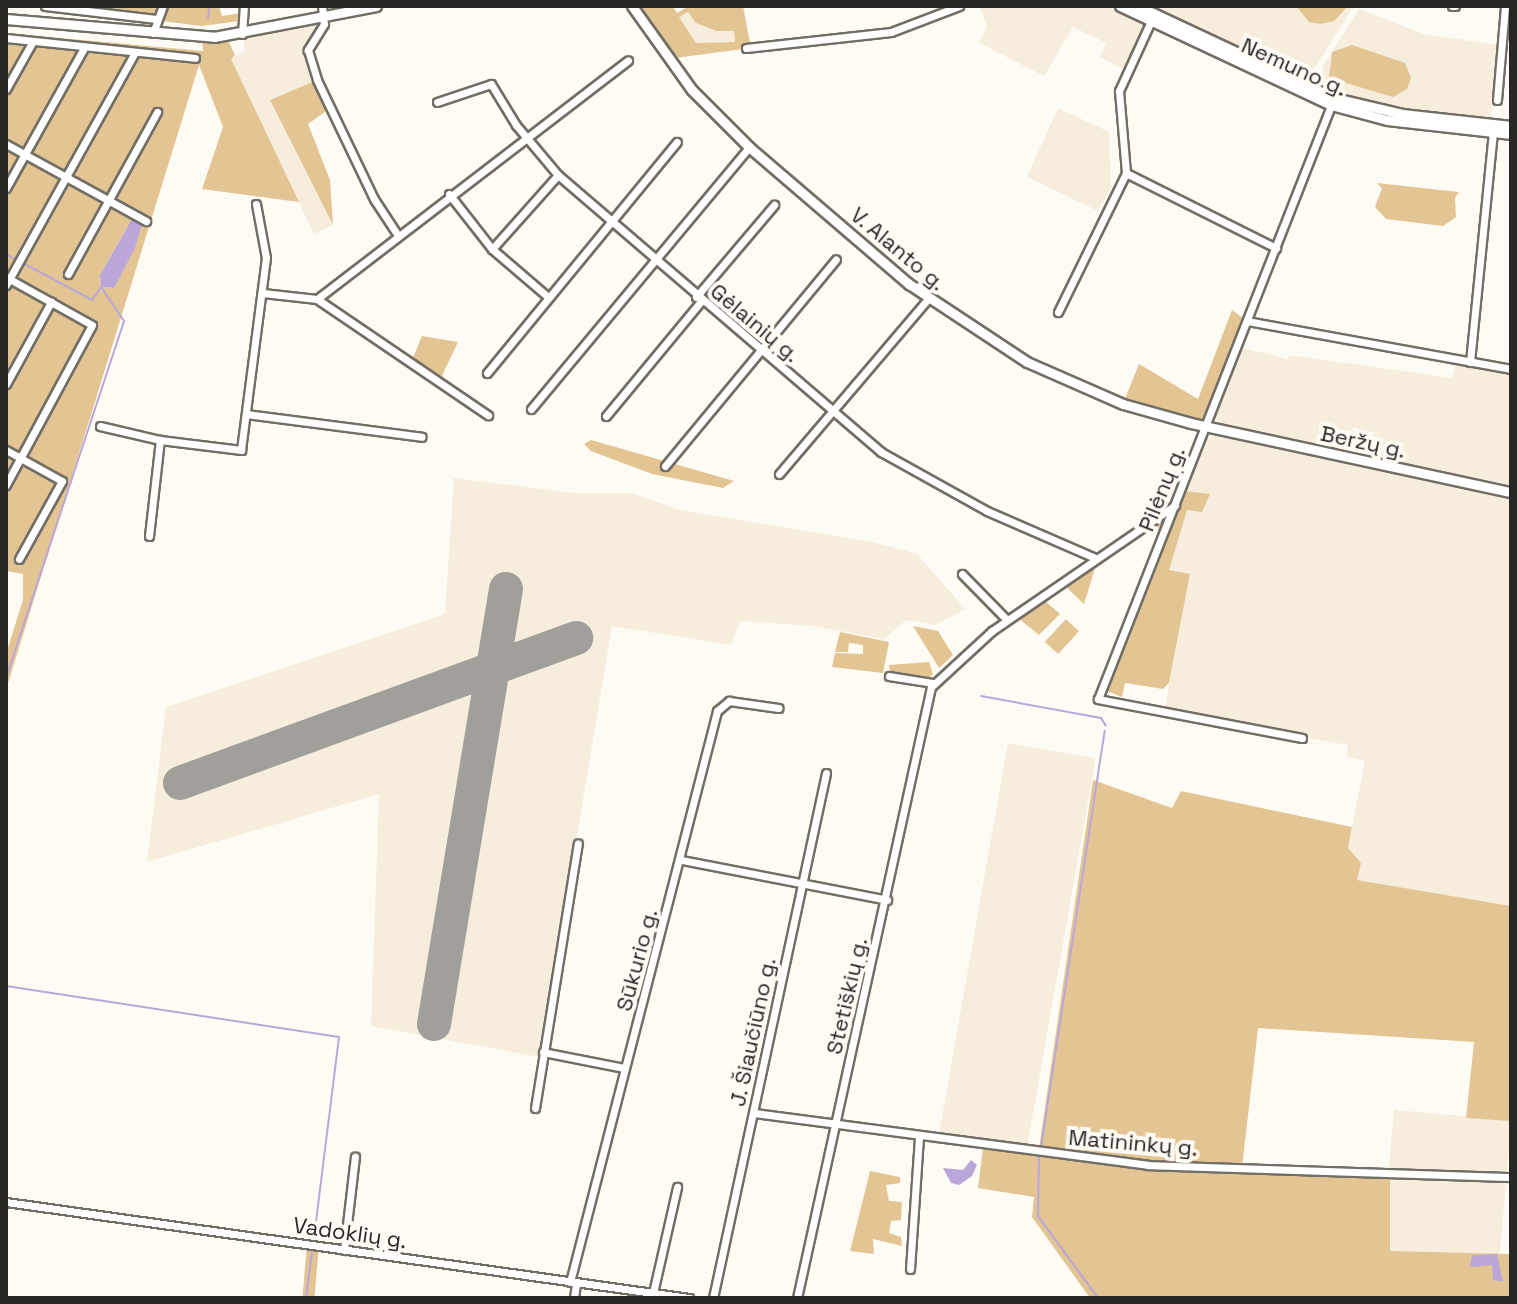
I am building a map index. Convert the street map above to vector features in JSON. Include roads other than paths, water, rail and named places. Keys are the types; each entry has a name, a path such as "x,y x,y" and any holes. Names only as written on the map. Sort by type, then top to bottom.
{"main road":[{"path":"6,19 153,33 242,34 376,6"},
{"name":"V. Alanto g.","path":"632,6 692,90 749,147 928,299 1051,374 1123,404 1207,427"},
{"name":"Nemuno g.","path":"1120,6 1332,102 1494,128 1511,134"},
{"name":"Nemuno g.","path":"1138,6 1332,102"},
{"name":"Nemuno g.","path":"1494,128 1511,126"},
{"name":"Beržų g.","path":"1207,427 1511,492"}],"street":[{"path":"45,6 108,9 156,19"},
{"path":"153,33 163,6"},
{"path":"242,34 244,6"},
{"path":"322,6 324,17 308,50 317,80 374,199 397,234"},
{"path":"746,48 891,32 959,6"},
{"path":"1497,100 1505,6"},
{"path":"1058,312 1126,173 1119,91 1151,21"},
{"path":"6,38 195,58"},
{"path":"6,89 33,41"},
{"path":"6,188 85,46"},
{"path":"6,485 92,325 7,281 135,52"},
{"path":"317,299 449,194 628,60"},
{"name":"Gėlainių g.","path":"437,102 491,84 526,137 558,175 830,410 906,467 987,511 1095,558"},
{"name":"Pilėnų g.","path":"1302,738 1099,702 1332,102"},
{"path":"68,274 157,112"},
{"path":"1470,362 1494,128"},
{"path":"487,373 677,142"},
{"path":"6,144 146,221"},
{"path":"531,409 749,147"},
{"path":"1126,173 1276,248"},
{"path":"492,249 558,175"},
{"path":"449,194 492,249 548,297"},
{"path":"100,426 160,440 241,450 266,258 256,204"},
{"path":"606,416 774,205"},
{"path":"665,466 836,259"},
{"path":"263,293 317,299 488,415"},
{"path":"779,474 830,410 928,299"},
{"path":"6,384 51,302"},
{"path":"1247,321 1511,369"},
{"path":"246,414 422,437"},
{"path":"149,536 160,440"},
{"path":"6,450 62,481 19,559"},
{"path":"889,676 933,683 1007,620 1175,505"},
{"path":"962,574 1007,620"},
{"name":"Stetiškių g.","path":"797,1298 933,683"},
{"name":"Sūkurio g.","path":"574,1298 573,1283 624,1068 682,860 719,707 729,701 779,708"},
{"name":"J. Šiaučiūno g.","path":"713,1298 826,773"},
{"path":"535,1108 578,843"},
{"path":"682,860 887,900"},
{"path":"543,1052 624,1068"},
{"name":"Matininkų g.","path":"754,1113 1148,1165 1511,1177"},
{"path":"910,1269 919,1137"},
{"path":"344,1250 355,1157"},
{"path":"653,1293 677,1187"},
{"name":"Vadoklių g.","path":"6,1202 689,1298"}],"waterway":[{"path":"208,18 210,6"},
{"path":"6,254 16,260"},
{"path":"6,678 124,321 101,287 92,300 23,263"},
{"path":"981,696 1101,718 1106,726"},
{"path":"1041,1147 1105,731"},
{"path":"6,986 339,1037 314,1238"},
{"path":"1039,1158 1038,1216 1098,1298"},
{"path":"306,1298 312,1252"}]}
